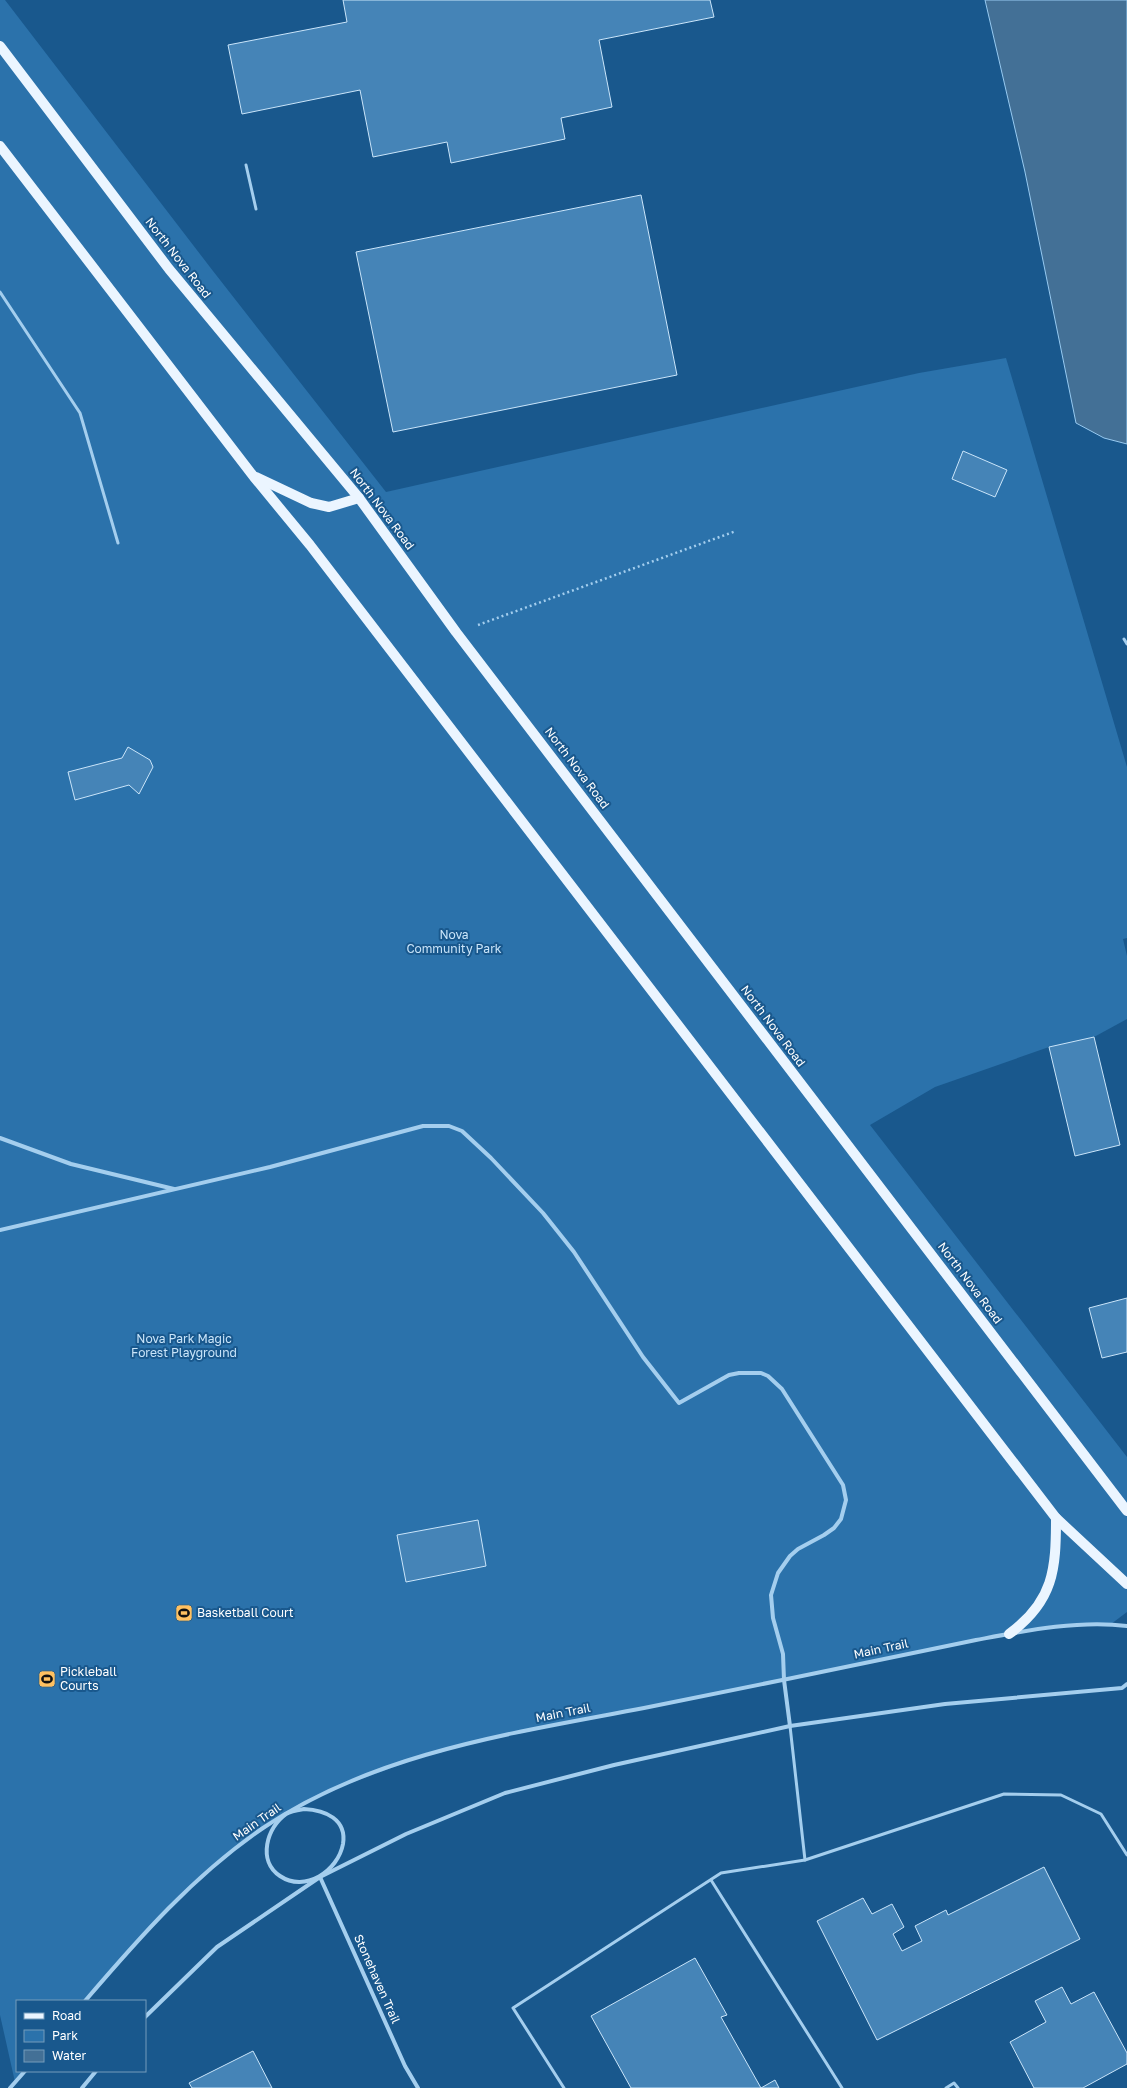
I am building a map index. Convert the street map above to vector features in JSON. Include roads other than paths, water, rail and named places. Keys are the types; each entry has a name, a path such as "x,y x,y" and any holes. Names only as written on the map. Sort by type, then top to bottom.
{"main road":[{"name":"North Nova Road","path":"0,46 169,269 359,498 456,632 1127,1511"},
{"path":"0,146 1056,1518 1127,1584"},
{"path":"254,477 311,503 329,507 359,498"},
{"path":"1009,1634 1032,1615 1042,1602 1050,1583 1056,1561 1056,1518"}],"street":[{"path":"0,1230 270,1167 411,1129 437,1125 449,1126 462,1132 474,1140 543,1213 574,1252 643,1357 679,1403 729,1375 739,1373 761,1373 768,1376 782,1389 838,1476 845,1493 846,1500 841,1519 834,1528 790,1556 778,1573 771,1595 770,1607 783,1654 784,1680 790,1726"},
{"path":"0,1138 71,1164 176,1189"},
{"name":"Main Trail","path":"86,2000 137,1942 198,1880 248,1839 287,1813 328,1791 374,1772 443,1749 1009,1634 1092,1624 1127,1626"},
{"path":"146,2016 217,1947 320,1877 406,1834 505,1793 614,1765 790,1726 945,1704 1122,1688 1127,1684"},
{"path":"304,1809 325,1811 332,1816 341,1829 343,1836 340,1854 330,1868 320,1877 307,1881 289,1881 279,1876 272,1869 268,1859 268,1837 279,1820 287,1813 304,1809"},
{"name":"Stonehaven Trail","path":"320,1877 405,2066 418,2088"},
{"path":"10,2088 24,2072"},
{"path":"82,2088 95,2072"}],"lane":[{"path":"246,165 256,209"},
{"path":"0,292 80,413 118,543"},
{"path":"1124,639 1127,644"},
{"path":"790,1726 805,1860"},
{"path":"564,2088 513,2008 721,1873 805,1860 1004,1794 1061,1795 1101,1814 1127,1855"},
{"path":"711,1880 842,2088"},
{"path":"946,2088 954,2083 958,2088"}],"water":[{"path":"985,0 1127,0 1127,444 1104,438 1076,423 1025,172"}],"place":[{"name":"Basketball Court","path":"184,1613"},
{"name":"Pickleball Courts","path":"47,1679"}],"park label":[{"name":"Nova Community Park","path":"454,942"},
{"name":"Nova Park Magic Forest Playground","path":"184,1346"}]}
